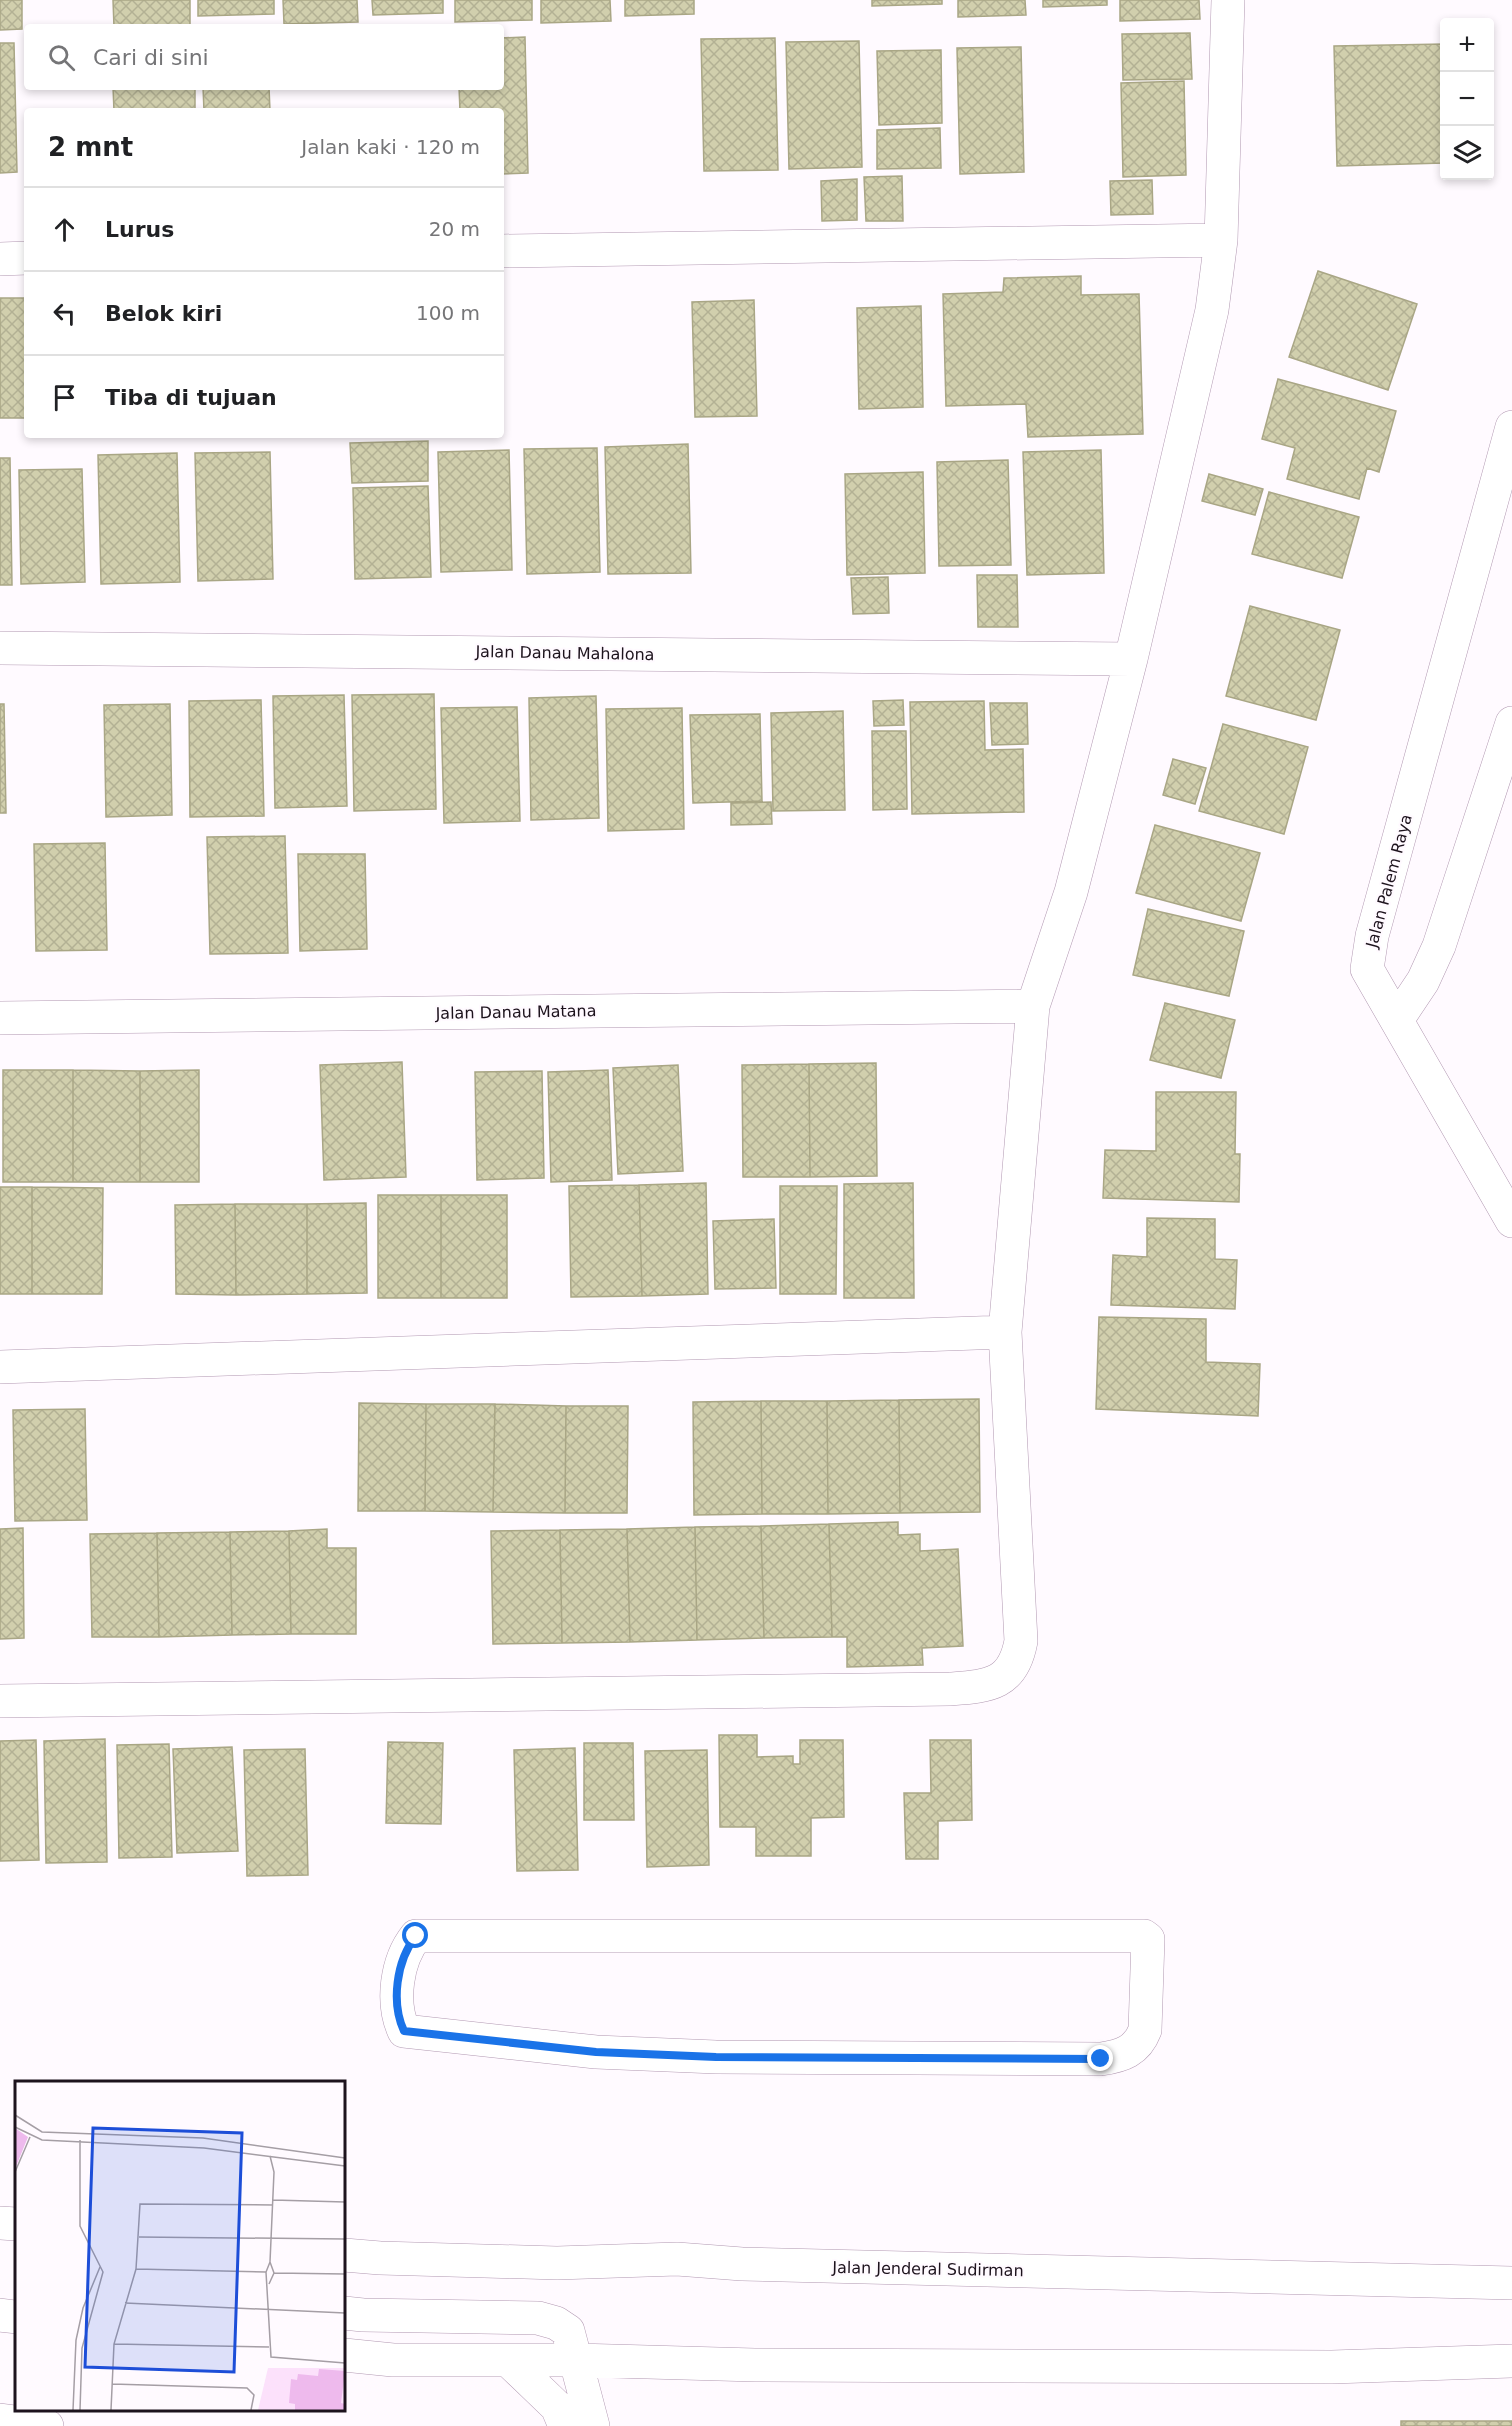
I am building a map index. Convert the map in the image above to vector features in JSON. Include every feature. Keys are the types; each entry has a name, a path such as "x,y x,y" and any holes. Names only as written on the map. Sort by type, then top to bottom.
{"street":[{"path":"0,1701 950,1689 983,1686 1006,1676 1018,1659 1021,1641 1005,1332 1033,1006 1071,892 1131,659 1212,310 1221,240 1228,0"},
{"path":"504,251 1221,240"},
{"path":"0,258 24,258"},
{"name":"Jalan Palem Raya","path":"1512,427 1372,936 1367,969 1512,1221"},
{"name":"Jalan Danau Mahalona","path":"0,648 1131,659"},
{"path":"1397,1020 1423,981 1439,946 1512,723"},
{"name":"Jalan Danau Matana","path":"0,1018 1033,1006"},
{"path":"0,1367 1005,1332"},
{"path":"416,1936 1144,1936 1148,1939 1145,2030 1140,2043 1116,2057 1101,2059 716,2057 596,2052 404,2031 396,2014 405,1949 416,1936"},
{"path":"0,2223 15,2224"},
{"name":"Jalan Jenderal Sudirman","path":"345,2255 557,2263 677,2259 742,2264 1512,2283"},
{"path":"345,2313 538,2318 556,2323 568,2331 593,2426"},
{"path":"0,2315 15,2317"},
{"path":"345,2355 393,2360 576,2360 756,2365 1320,2367 1512,2361"},
{"path":"508,2360 557,2407 565,2426"},
{"path":"0,2420 47,2426"}],"building":[{"path":"0,0 22,0 22,29 0,30"},
{"path":"113,0 190,0 190,24 114,24"},
{"path":"198,0 274,0 274,14 198,16"},
{"path":"283,0 357,0 358,22 284,24"},
{"path":"372,0 443,0 443,13 373,15"},
{"path":"455,0 532,0 532,20 455,22"},
{"path":"541,0 610,0 611,21 541,23"},
{"path":"625,0 694,0 694,14 625,16"},
{"path":"872,0 942,0 942,4 872,6"},
{"path":"958,0 1025,0 1026,15 958,17"},
{"path":"1043,0 1107,0 1107,5 1043,7"},
{"path":"1120,0 1199,0 1200,19 1120,21"},
{"path":"1190,33 1192,79 1123,80 1122,34"},
{"path":"525,37 528,173 504,174 504,108 460,108 459,90 504,90 504,38"},
{"path":"775,38 778,170 704,171 701,39"},
{"path":"859,41 862,167 789,169 786,42"},
{"path":"0,43 14,43 17,172 0,173"},
{"path":"1440,44 1440,163 1337,166 1334,46"},
{"path":"1021,47 1024,172 960,174 957,48"},
{"path":"941,50 942,123 879,125 877,51"},
{"path":"1184,81 1186,175 1123,177 1121,83"},
{"path":"113,90 195,90 195,108 114,108"},
{"path":"203,90 269,90 270,108 204,108"},
{"path":"940,128 941,168 877,169 877,130"},
{"path":"902,176 903,221 866,221 864,177"},
{"path":"857,179 857,220 822,221 821,181"},
{"path":"1152,180 1153,214 1111,215 1110,181"},
{"path":"1318,271 1417,304 1388,390 1289,357"},
{"path":"1081,276 1081,295 1139,294 1143,434 1028,437 1026,404 946,406 943,294 1003,292 1004,278"},
{"path":"0,298 24,298 24,418 0,418"},
{"path":"754,300 757,416 695,417 692,302"},
{"path":"921,306 923,407 859,409 857,308"},
{"path":"1278,379 1396,411 1379,472 1367,468 1359,499 1287,479 1295,448 1262,439"},
{"path":"428,441 428,481 352,483 350,443"},
{"path":"688,444 691,573 608,574 605,447"},
{"path":"597,448 600,572 527,574 524,449"},
{"path":"509,450 512,570 441,572 438,452"},
{"path":"1101,450 1104,573 1027,575 1023,452"},
{"path":"270,452 273,579 198,581 195,453"},
{"path":"177,453 180,582 101,584 98,455"},
{"path":"0,458 10,458 12,585 0,585"},
{"path":"1008,460 1011,565 939,566 937,462"},
{"path":"82,469 85,582 21,584 19,470"},
{"path":"923,472 925,573 847,575 845,474"},
{"path":"1209,474 1263,489 1255,515 1202,501"},
{"path":"428,486 431,577 355,579 353,488"},
{"path":"1269,492 1359,517 1342,578 1252,554"},
{"path":"977,575 1017,575 1018,627 978,627"},
{"path":"888,577 889,613 853,614 851,578"},
{"path":"1250,606 1340,630 1316,720 1226,696"},
{"path":"434,694 436,809 354,811 352,695"},
{"path":"344,695 347,806 275,808 273,696"},
{"path":"596,696 599,818 531,820 529,698"},
{"path":"261,700 264,816 190,817 189,701"},
{"path":"903,700 904,725 874,726 873,701"},
{"path":"984,701 985,750 1023,749 1024,812 912,814 910,702"},
{"path":"990,703 1027,703 1028,744 992,745"},
{"path":"0,704 4,704 6,813 0,813"},
{"path":"170,704 172,815 106,817 104,705"},
{"path":"517,707 520,821 444,823 441,708"},
{"path":"682,708 684,829 608,831 606,709"},
{"path":"843,711 845,810 773,811 771,713"},
{"path":"760,714 762,801 693,803 690,715"},
{"path":"1223,724 1308,747 1284,834 1199,811"},
{"path":"872,731 906,731 907,809 873,810"},
{"path":"1173,759 1206,768 1195,804 1163,795"},
{"path":"771,802 772,824 731,825 731,803"},
{"path":"1155,825 1260,853 1241,921 1136,893"},
{"path":"285,836 288,953 210,954 207,837"},
{"path":"105,843 107,950 36,951 34,844"},
{"path":"298,854 365,854 367,949 300,951"},
{"path":"1148,909 1244,931 1229,996 1133,975"},
{"path":"1165,1003 1235,1020 1221,1078 1150,1060"},
{"path":"402,1062 406,1177 324,1180 320,1065"},
{"path":"876,1063 877,1176 810,1177 809,1064"},
{"path":"809,1064 810,1177 743,1177 742,1065"},
{"path":"678,1065 683,1171 618,1174 613,1068"},
{"path":"3,1070 73,1070 73,1182 3,1182"},
{"path":"73,1070 140,1071 140,1182 73,1182"},
{"path":"199,1070 199,1182 140,1182 140,1071"},
{"path":"608,1070 612,1180 551,1182 548,1072"},
{"path":"542,1071 544,1178 477,1180 475,1072"},
{"path":"1156,1092 1236,1092 1235,1154 1240,1154 1239,1202 1103,1198 1105,1150 1156,1151"},
{"path":"706,1183 708,1294 642,1296 639,1185"},
{"path":"913,1183 914,1298 844,1298 844,1184"},
{"path":"639,1185 642,1296 571,1297 569,1186"},
{"path":"780,1186 837,1186 836,1294 780,1294"},
{"path":"0,1187 32,1187 32,1294 0,1294"},
{"path":"32,1187 103,1188 102,1294 32,1294"},
{"path":"378,1195 441,1195 441,1298 378,1298"},
{"path":"441,1195 507,1195 507,1298 441,1298"},
{"path":"366,1203 367,1293 307,1294 307,1204"},
{"path":"235,1204 236,1295 176,1294 175,1205"},
{"path":"235,1204 307,1204 307,1294 236,1295"},
{"path":"1147,1218 1215,1219 1215,1259 1237,1260 1235,1309 1111,1305 1113,1255 1147,1257"},
{"path":"774,1219 776,1288 715,1289 713,1221"},
{"path":"1099,1317 1206,1319 1206,1362 1260,1364 1258,1416 1096,1409"},
{"path":"979,1399 980,1512 900,1513 899,1400"},
{"path":"899,1400 900,1513 828,1514 827,1401"},
{"path":"761,1401 762,1514 694,1515 693,1402"},
{"path":"761,1401 827,1401 828,1514 762,1514"},
{"path":"359,1403 426,1404 425,1511 358,1511"},
{"path":"426,1404 495,1404 493,1512 425,1511"},
{"path":"495,1404 566,1406 565,1513 493,1512"},
{"path":"566,1406 628,1406 627,1513 565,1513"},
{"path":"85,1409 87,1520 15,1521 13,1410"},
{"path":"898,1522 898,1535 920,1534 920,1551 958,1549 963,1646 922,1648 923,1665 847,1667 847,1637 832,1637 829,1524"},
{"path":"829,1524 832,1637 764,1638 761,1526"},
{"path":"761,1526 764,1638 697,1640 695,1527"},
{"path":"695,1527 697,1640 630,1642 627,1529"},
{"path":"23,1528 24,1638 0,1639 0,1529"},
{"path":"327,1529 327,1548 356,1548 356,1634 291,1634 289,1531"},
{"path":"627,1529 630,1642 562,1643 560,1530"},
{"path":"560,1530 562,1643 493,1644 491,1531"},
{"path":"289,1531 291,1634 232,1635 230,1532"},
{"path":"230,1532 232,1635 159,1637 157,1533"},
{"path":"157,1533 159,1637 92,1637 90,1534"},
{"path":"719,1735 757,1735 757,1757 793,1756 793,1764 800,1764 800,1740 843,1740 844,1817 811,1818 811,1856 756,1856 756,1827 720,1827"},
{"path":"105,1739 107,1862 46,1863 44,1741"},
{"path":"36,1740 39,1860 0,1861 0,1741"},
{"path":"930,1740 971,1740 972,1820 938,1821 938,1859 906,1859 904,1793 931,1793"},
{"path":"388,1742 443,1743 441,1824 386,1823"},
{"path":"584,1743 633,1743 634,1820 584,1820"},
{"path":"169,1744 172,1857 119,1858 117,1745"},
{"path":"232,1747 238,1851 177,1853 173,1749"},
{"path":"575,1748 578,1870 517,1871 514,1750"},
{"path":"305,1749 308,1875 247,1876 244,1750"},
{"path":"707,1750 709,1865 647,1867 645,1751"},
{"path":"1401,2421 1512,2421 1512,2426 1401,2426"}],"route":[{"path":"416,1936 405,1949 401,1966 396,2014 404,2031 596,2052 716,2057 1101,2059"}]}
